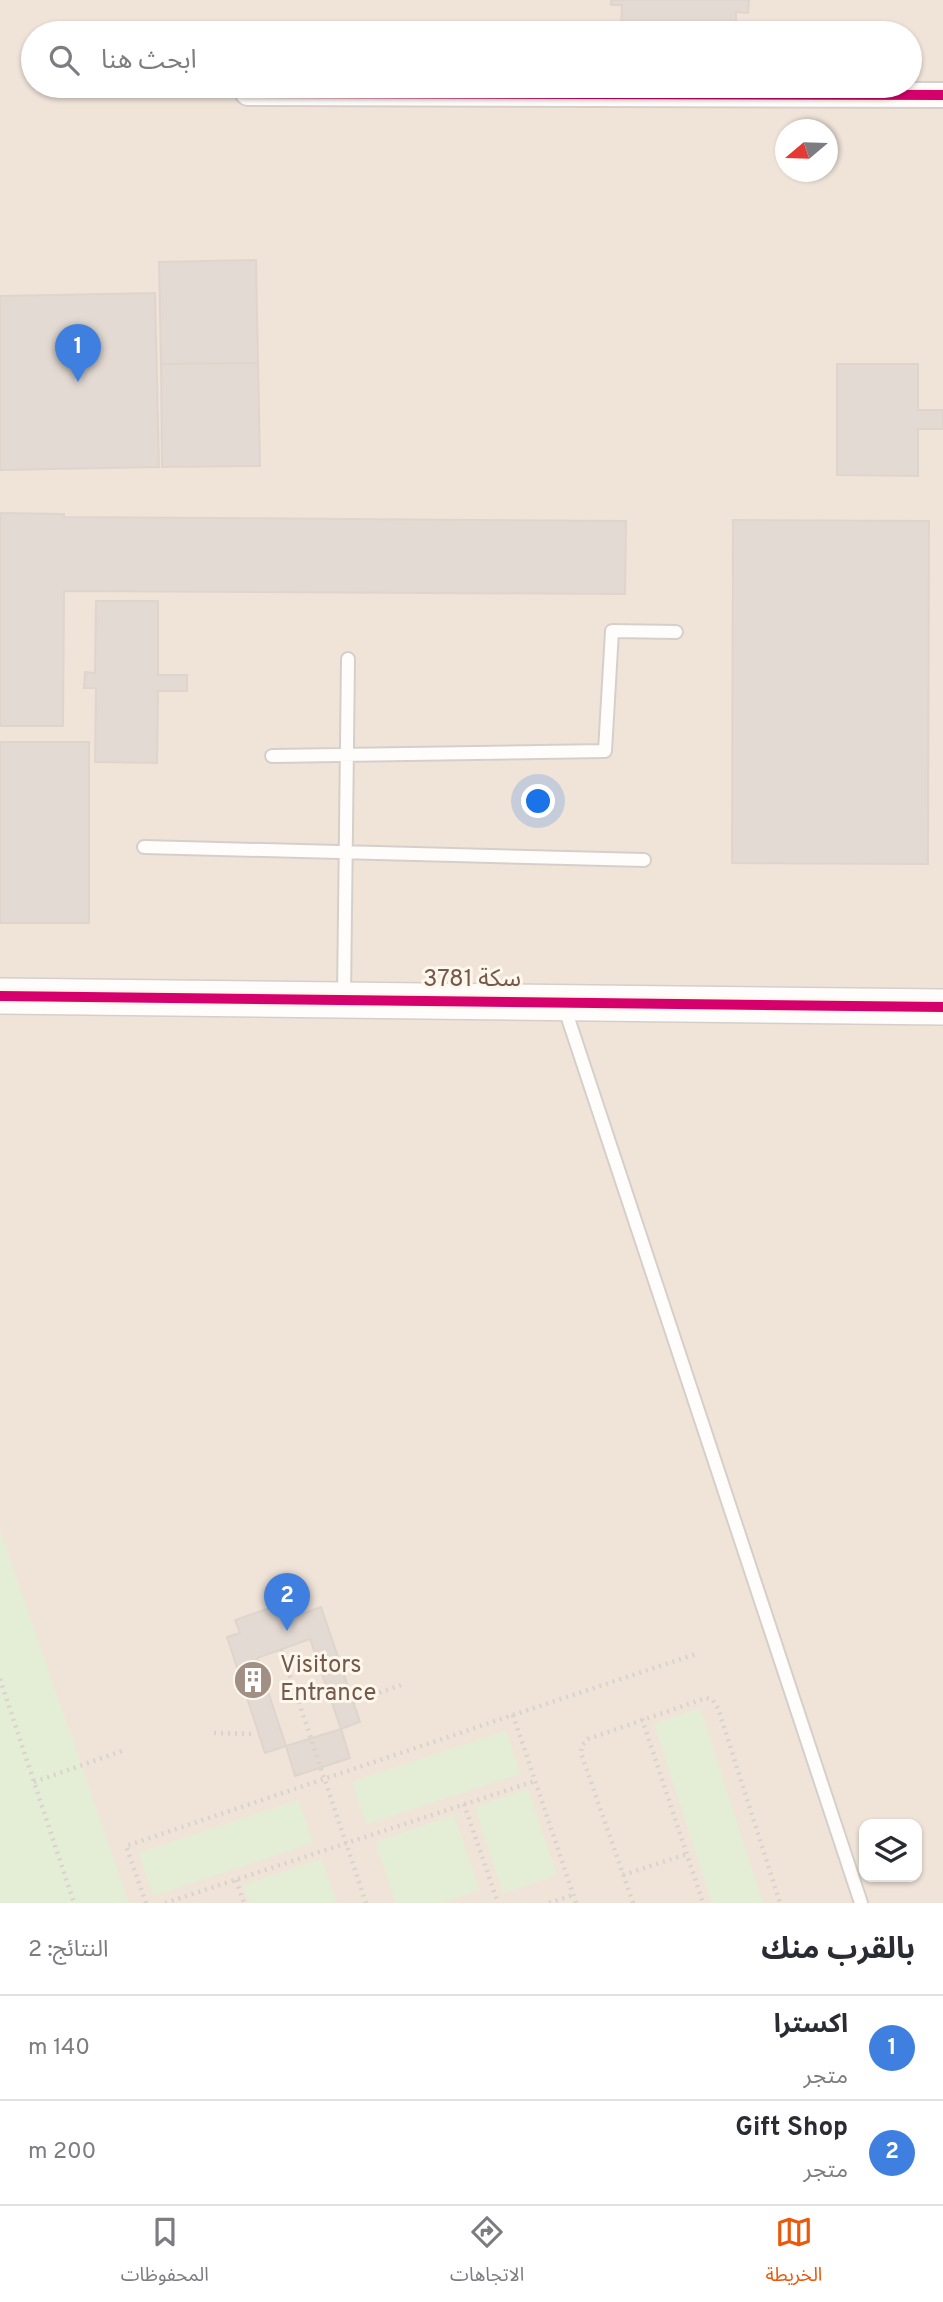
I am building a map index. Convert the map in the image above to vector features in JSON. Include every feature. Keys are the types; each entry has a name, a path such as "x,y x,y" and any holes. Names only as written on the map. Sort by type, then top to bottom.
{"street":[{"path":"922,95 943,95"},
{"name":"سكة 3781","path":"0,996 943,1007"}],"lane":[{"path":"272,756 605,751 612,631 676,632"},
{"path":"344,1000 348,659"},
{"path":"144,847 346,850 644,860"},
{"path":"562,1002 861,1903"}],"path":[{"path":"281,1649 366,1903"},
{"path":"145,1903 126,1846 699,1653"},
{"path":"0,1679 74,1903"},
{"path":"354,1702 401,1685"},
{"path":"633,1903 581,1753 582,1745 588,1739 706,1698 712,1699 718,1708 780,1903"},
{"path":"513,1715 576,1903"},
{"path":"642,1719 703,1903"},
{"path":"214,1733 254,1734"},
{"path":"34,1782 122,1751"},
{"path":"165,1903 535,1781"},
{"path":"464,1804 498,1903"},
{"path":"624,1875 687,1854"},
{"path":"236,1880 244,1903"},
{"path":"549,1903 573,1895"}],"shaded area":[{"path":"0,0 943,0 943,1903 0,1903"}],"green space":[{"path":"0,1530 129,1903 0,1903"},
{"path":"700,1708 763,1903 712,1903 654,1724"},
{"path":"506,1731 521,1774 366,1824 352,1782"},
{"path":"528,1789 557,1875 503,1893 475,1807"},
{"path":"299,1800 313,1843 153,1896 139,1853"},
{"path":"454,1815 480,1890 441,1903 396,1903 375,1842"},
{"path":"322,1859 337,1903 249,1903 243,1885"}],"building":[{"path":"611,0 749,0 748,13 736,12 736,21 621,21 622,5 611,5"},
{"path":"256,260 258,363 161,364 159,262"},
{"path":"155,293 159,467 0,470 0,296"},
{"path":"258,363 260,466 162,467 161,364"},
{"path":"837,364 918,364 918,410 943,410 943,429 918,429 918,476 837,475"},
{"path":"0,513 64,514 64,517 626,521 625,594 64,591 63,726 0,726"},
{"path":"733,520 929,521 928,864 732,863"},
{"path":"96,601 158,601 158,675 187,675 187,691 158,691 157,763 95,762 96,688 84,688 85,672 95,673"},
{"path":"0,742 89,742 89,923 0,923"},
{"name":"Visitors Entrance","path":"290,1601 296,1616 321,1607 360,1722 341,1729 310,1639 257,1658 286,1746 265,1753 227,1637 240,1633 235,1620"},
{"path":"341,1729 350,1758 295,1776 286,1746"}],"cycle path":[{"path":"922,95 943,95"},
{"path":"0,996 943,1007"}],"place":[{"name":"اكسترا","path":"78,382"},
{"name":"Gift Shop","path":"287,1631"},
{"name":"Visitors Entrance","path":"253,1680"}]}
